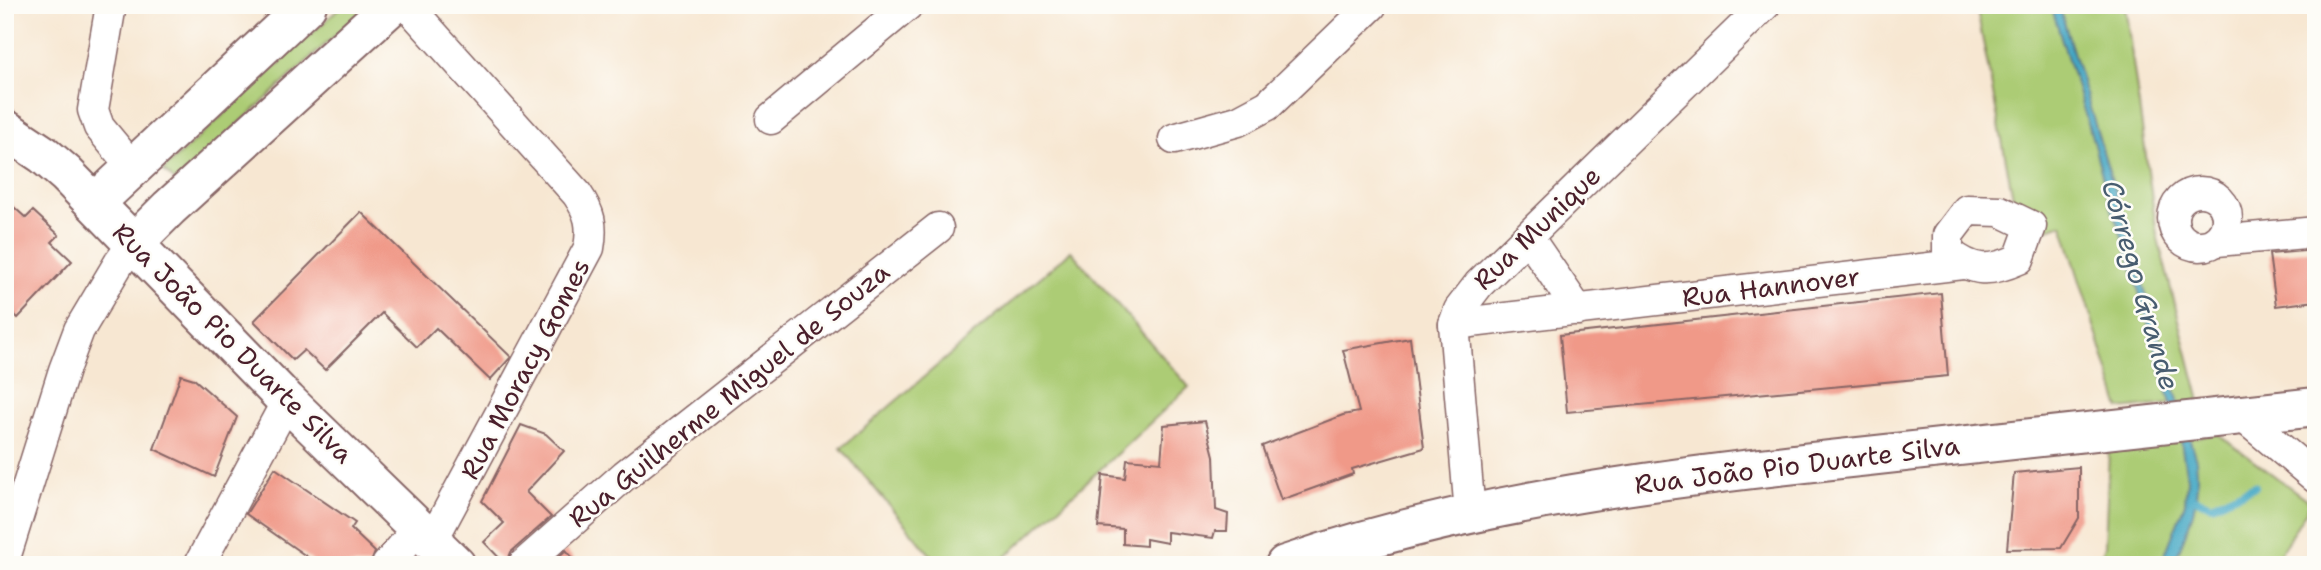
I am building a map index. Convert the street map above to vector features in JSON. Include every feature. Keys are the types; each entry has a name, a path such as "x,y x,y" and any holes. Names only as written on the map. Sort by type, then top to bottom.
{"main road":[{"path":"134,244 169,208 393,5"},
{"path":"95,203 296,11"},
{"name":"Rua João Pio Duarte Silva","path":"5,129 44,155 95,203 287,401 436,544"},
{"path":"134,168 169,208"},
{"name":"Rua João Pio Duarte Silva","path":"1285,565 1406,528 1546,498 1714,473 2316,407"}],"street":[{"path":"111,5 93,110 99,127 134,168"},
{"name":"Rua Moracy Gomes","path":"387,565 436,544 589,248 593,228 588,210 577,194 407,5"},
{"path":"771,119 908,5"},
{"path":"1174,139 1238,121 1268,105 1372,5"},
{"name":"Rua Munique","path":"1454,324 1468,296 1765,5"},
{"name":"Rua Guilherme Miguel de Souza","path":"523,565 625,475 938,228"},
{"path":"2217,241 2316,232"},
{"path":"1528,237 1578,310"},
{"path":"5,558 79,330 119,263 134,244"},
{"name":"Rua Hannover","path":"1454,324 1963,264"},
{"path":"1454,324 1470,514"},
{"path":"199,565 287,401"},
{"path":"2241,415 2316,478"}],"green space":[{"path":"343,5 368,5 176,182 163,170"},
{"path":"1976,5 2125,5 2157,235 2200,401 2120,409 2062,224 2021,239"},
{"path":"1071,251 1189,387 997,565 939,565 841,448"},
{"path":"2218,434 2311,503 2273,565 2098,565 2105,546 2109,450"}],"water":[{"name":"Córrego Grande","path":"2051,5 2059,5 2196,460 2195,502 2189,526 2173,565 2161,565 2185,503 2187,479 2180,435 2127,250 2109,201"}],"building":[{"path":"5,199 26,218 33,211 59,235 52,242 72,261 18,318 5,306"},
{"path":"361,212 511,357 490,380 436,328 417,347 382,313 325,370 304,350 293,360 254,321"},
{"path":"2316,250 2316,301 2276,306 2269,254"},
{"path":"1941,293 1948,376 1567,412 1560,335"},
{"path":"1410,338 1424,448 1352,469 1353,474 1281,500 1262,446 1343,415 1359,412 1343,350"},
{"path":"181,375 194,379 237,417 214,477 154,449"},
{"path":"1205,421 1214,456 1216,510 1228,514 1227,531 1215,531 1213,538 1167,532 1167,543 1146,539 1146,546 1123,544 1123,529 1098,527 1103,475 1125,478 1127,459 1161,462 1164,425"},
{"path":"521,425 546,434 564,451 526,492 551,517 511,552 506,565 484,542 504,523 482,501"},
{"path":"2079,467 2079,518 2061,548 2007,549 2014,473"},
{"path":"275,468 355,523 351,529 375,552 370,565 319,565 246,514"},
{"path":"566,550 579,565 550,565"}],"waterway":[{"path":"2192,498 2212,505 2255,486"}]}
